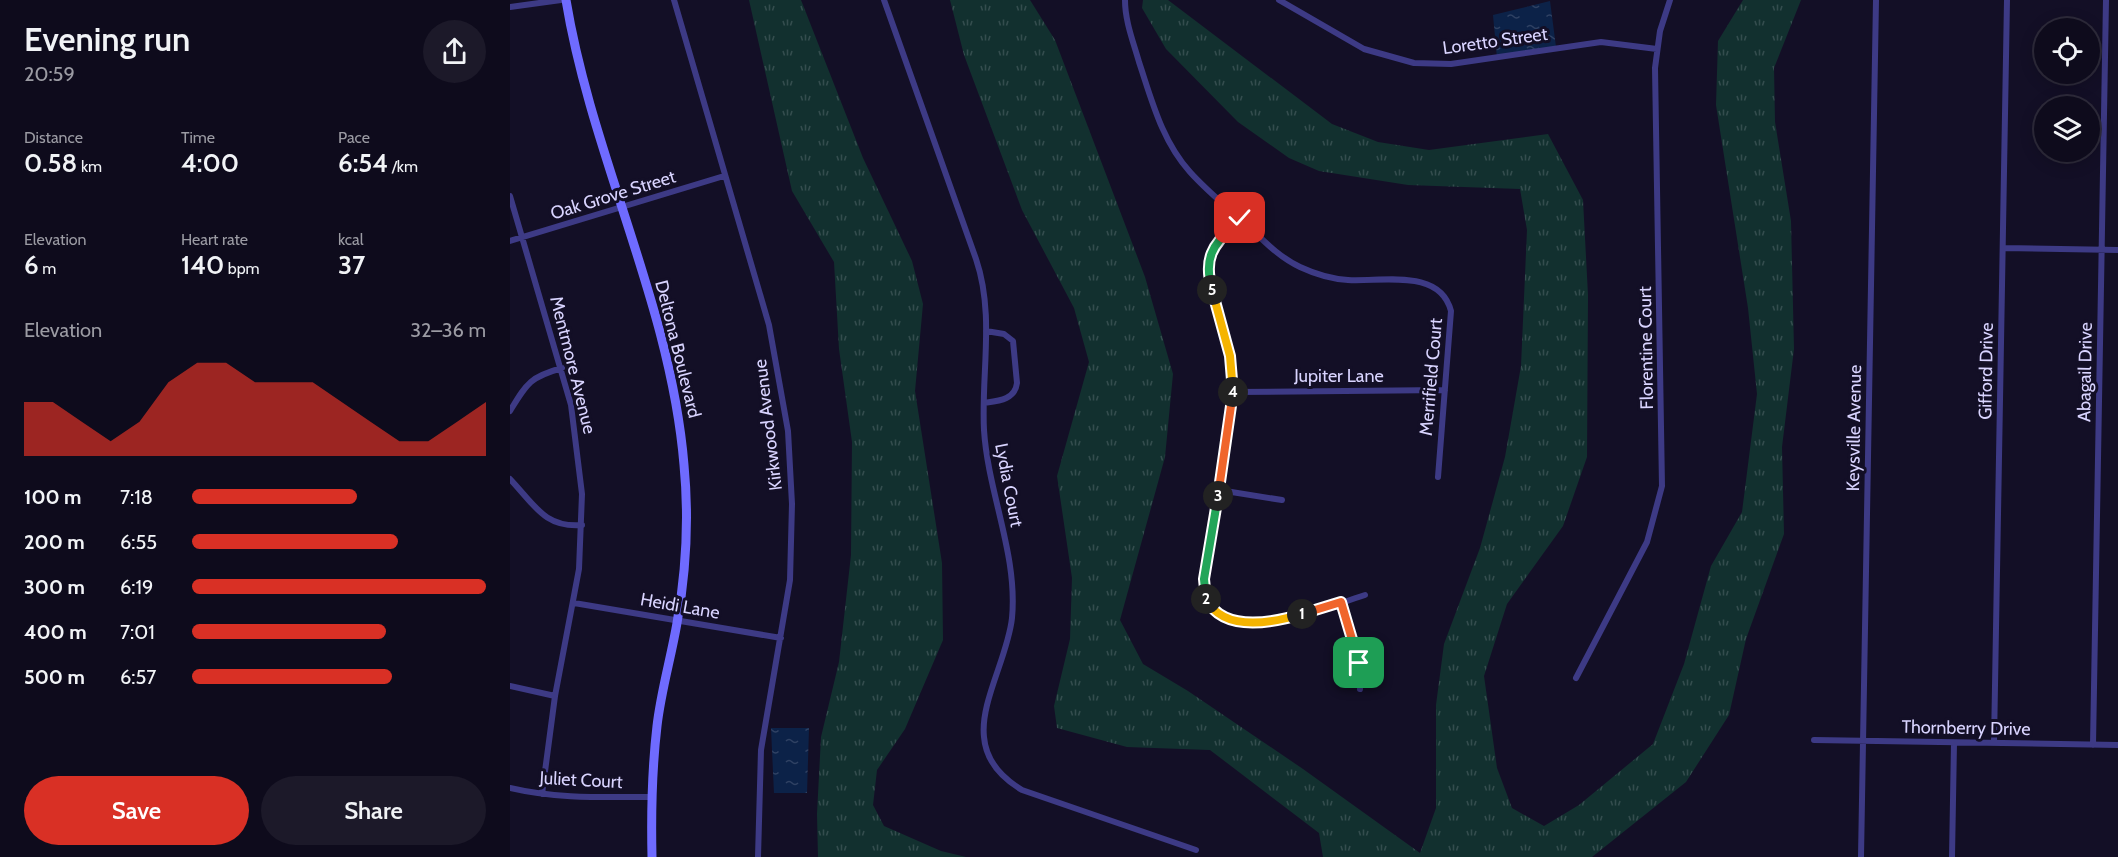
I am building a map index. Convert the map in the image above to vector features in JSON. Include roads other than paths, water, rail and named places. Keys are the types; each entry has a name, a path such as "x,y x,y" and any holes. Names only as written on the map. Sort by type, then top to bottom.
{"main road":[{"name":"Deltona Boulevard","path":"566,0 579,61 669,368 682,438 686,533 677,621 657,724 651,797 652,857"}],"street":[{"path":"510,7 561,0"},
{"name":"Kirkwood Avenue","path":"674,0 769,325 788,431 792,543 781,638 766,710 761,750 758,857"},
{"name":"Lydia Court","path":"884,0 981,273 986,307 984,403 986,448 1008,558 1012,596 1009,637 984,716 984,739 990,759 1003,777 1022,790 1196,850"},
{"name":"Merrifield Court","path":"1125,0 1126,20 1156,116 1168,141 1190,172 1280,256 1317,274 1347,280 1421,281 1441,291 1451,311 1438,477"},
{"name":"Loretto Street","path":"1279,0 1364,49 1414,63 1451,64 1593,43 1622,43 1657,49"},
{"name":"Florentine Court","path":"1576,678 1647,542 1662,486 1657,49 1670,0"},
{"name":"Keysville Avenue","path":"1861,857 1876,0"},
{"name":"Gifford Drive","path":"1994,743 2007,0"},
{"name":"Abagail Drive","path":"2093,745 2106,0"},
{"name":"Oak Grove Street","path":"510,241 724,176"},
{"name":"Mentmore Avenue","path":"510,196 562,368 580,462 582,525 574,603 555,696 542,794"},
{"path":"1240,218 1213,247 1207,266 1230,356 1233,392 1203,584 1206,598 1213,608 1242,622 1264,624 1365,595"},
{"path":"2003,248 2118,250"},
{"path":"984,403 1009,397 1017,389 1013,341 1004,334 986,331"},
{"path":"510,411 529,381 540,374 562,368"},
{"name":"Jupiter Lane","path":"1233,392 1445,390"},
{"path":"510,479 552,522 567,526 582,525"},
{"path":"1219,490 1282,500"},
{"path":"1341,602 1359,663 1360,689"},
{"name":"Heidi Lane","path":"574,603 781,638"},
{"path":"510,686 555,696"},
{"name":"Thornberry Drive","path":"1814,740 2118,746"},
{"path":"1952,857 1954,743"},
{"name":"Juliet Court","path":"510,788 542,794 651,797"}],"water":[{"path":"1550,1 1556,47 1497,58 1493,15"},
{"path":"771,728 809,728 807,793 774,793"}]}
